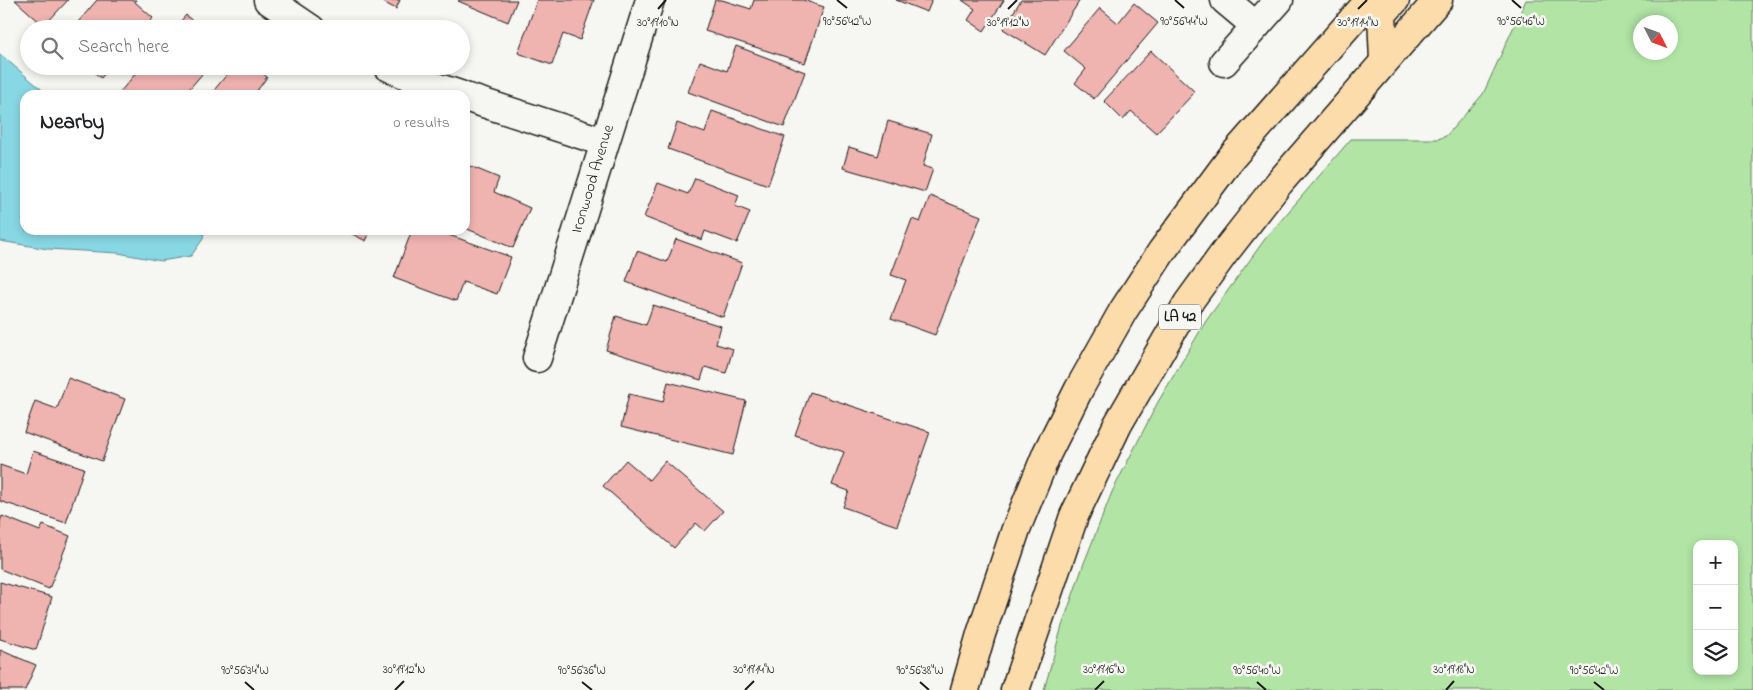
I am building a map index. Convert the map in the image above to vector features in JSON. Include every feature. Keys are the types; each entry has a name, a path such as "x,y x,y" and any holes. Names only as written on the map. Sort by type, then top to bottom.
{"main road":[{"path":"965,690 981,634 1016,529 1047,453 1079,389 1123,310 1162,251 1231,158 1370,0"},
{"path":"1384,62 1382,14 1395,0"},
{"name":"LA 42","path":"1016,690 1074,516 1118,424 1183,312 1225,252 1273,190 1438,0"}],"street":[{"path":"268,0 298,20"},
{"name":"Ironwood Avenue","path":"538,358 604,142 650,0"},
{"path":"1226,0 1256,26"},
{"path":"1224,62 1279,0"},
{"path":"406,75 445,90"},
{"path":"470,98 604,142"}],"green space":[{"path":"1526,0 1753,0 1753,690 1044,690 1062,626 1112,492 1158,402 1206,321 1265,239 1351,139 1438,139 1446,136 1483,94"}],"water":[{"path":"0,54 20,71 20,75 25,75 42,90 20,90 20,235 203,235 203,239 191,256 161,261 118,253 48,249 0,241"}],"building":[{"path":"15,0 68,0 50,20 37,20"},
{"path":"97,0 136,0 135,2 153,18 151,20 80,20"},
{"path":"379,0 400,0 396,9"},
{"path":"459,0 517,0 508,22"},
{"path":"537,0 594,0 580,40 563,34 552,65 518,53"},
{"path":"715,0 722,0 751,9 754,0 803,0 824,7 805,63 705,31"},
{"path":"896,0 932,0 927,12"},
{"path":"962,0 1004,0 984,31 968,20 975,9"},
{"path":"1021,0 1080,0 1045,55 1003,29"},
{"path":"1134,3 1158,23 1094,99 1075,83 1086,69 1064,51 1100,8 1118,23"},
{"path":"186,15 191,20 182,20"},
{"path":"736,46 805,72 784,127 688,92 700,61 727,71"},
{"path":"1151,51 1195,92 1156,133 1131,111 1123,120 1104,101"},
{"path":"134,75 201,75 188,90 122,90"},
{"path":"227,75 265,75 267,77 258,90 214,90"},
{"path":"712,111 785,137 768,185 668,149 677,123 705,133"},
{"path":"888,121 932,134 923,166 933,169 925,192 843,168 849,147 878,156"},
{"path":"470,166 499,178 494,192 530,208 513,248 470,230"},
{"path":"695,178 739,195 735,206 750,212 737,243 705,231 702,240 644,217 658,183 688,194"},
{"path":"930,196 981,216 935,335 891,319 906,280 891,275 912,219 920,222"},
{"path":"354,235 369,235 366,241"},
{"path":"410,235 449,235 511,257 497,294 463,282 456,301 394,278"},
{"path":"676,239 742,263 723,317 626,282 637,251 667,262"},
{"path":"653,305 721,326 716,344 733,349 726,373 705,367 701,380 606,350 616,316 646,325"},
{"path":"68,378 125,399 102,461 24,432 35,401 57,409"},
{"path":"668,382 746,401 733,455 621,427 629,394 663,402"},
{"path":"810,392 930,432 897,526 843,507 849,491 832,485 844,452 795,435"},
{"path":"33,451 84,468 66,523 0,501 0,465 26,474"},
{"path":"626,460 649,480 665,461 723,511 705,531 696,523 674,548 603,486"},
{"path":"2,516 40,531 43,525 70,536 49,589 0,569 0,522"},
{"path":"0,582 52,597 36,650 0,639"},
{"path":"0,650 36,665 25,690 0,690"}]}
